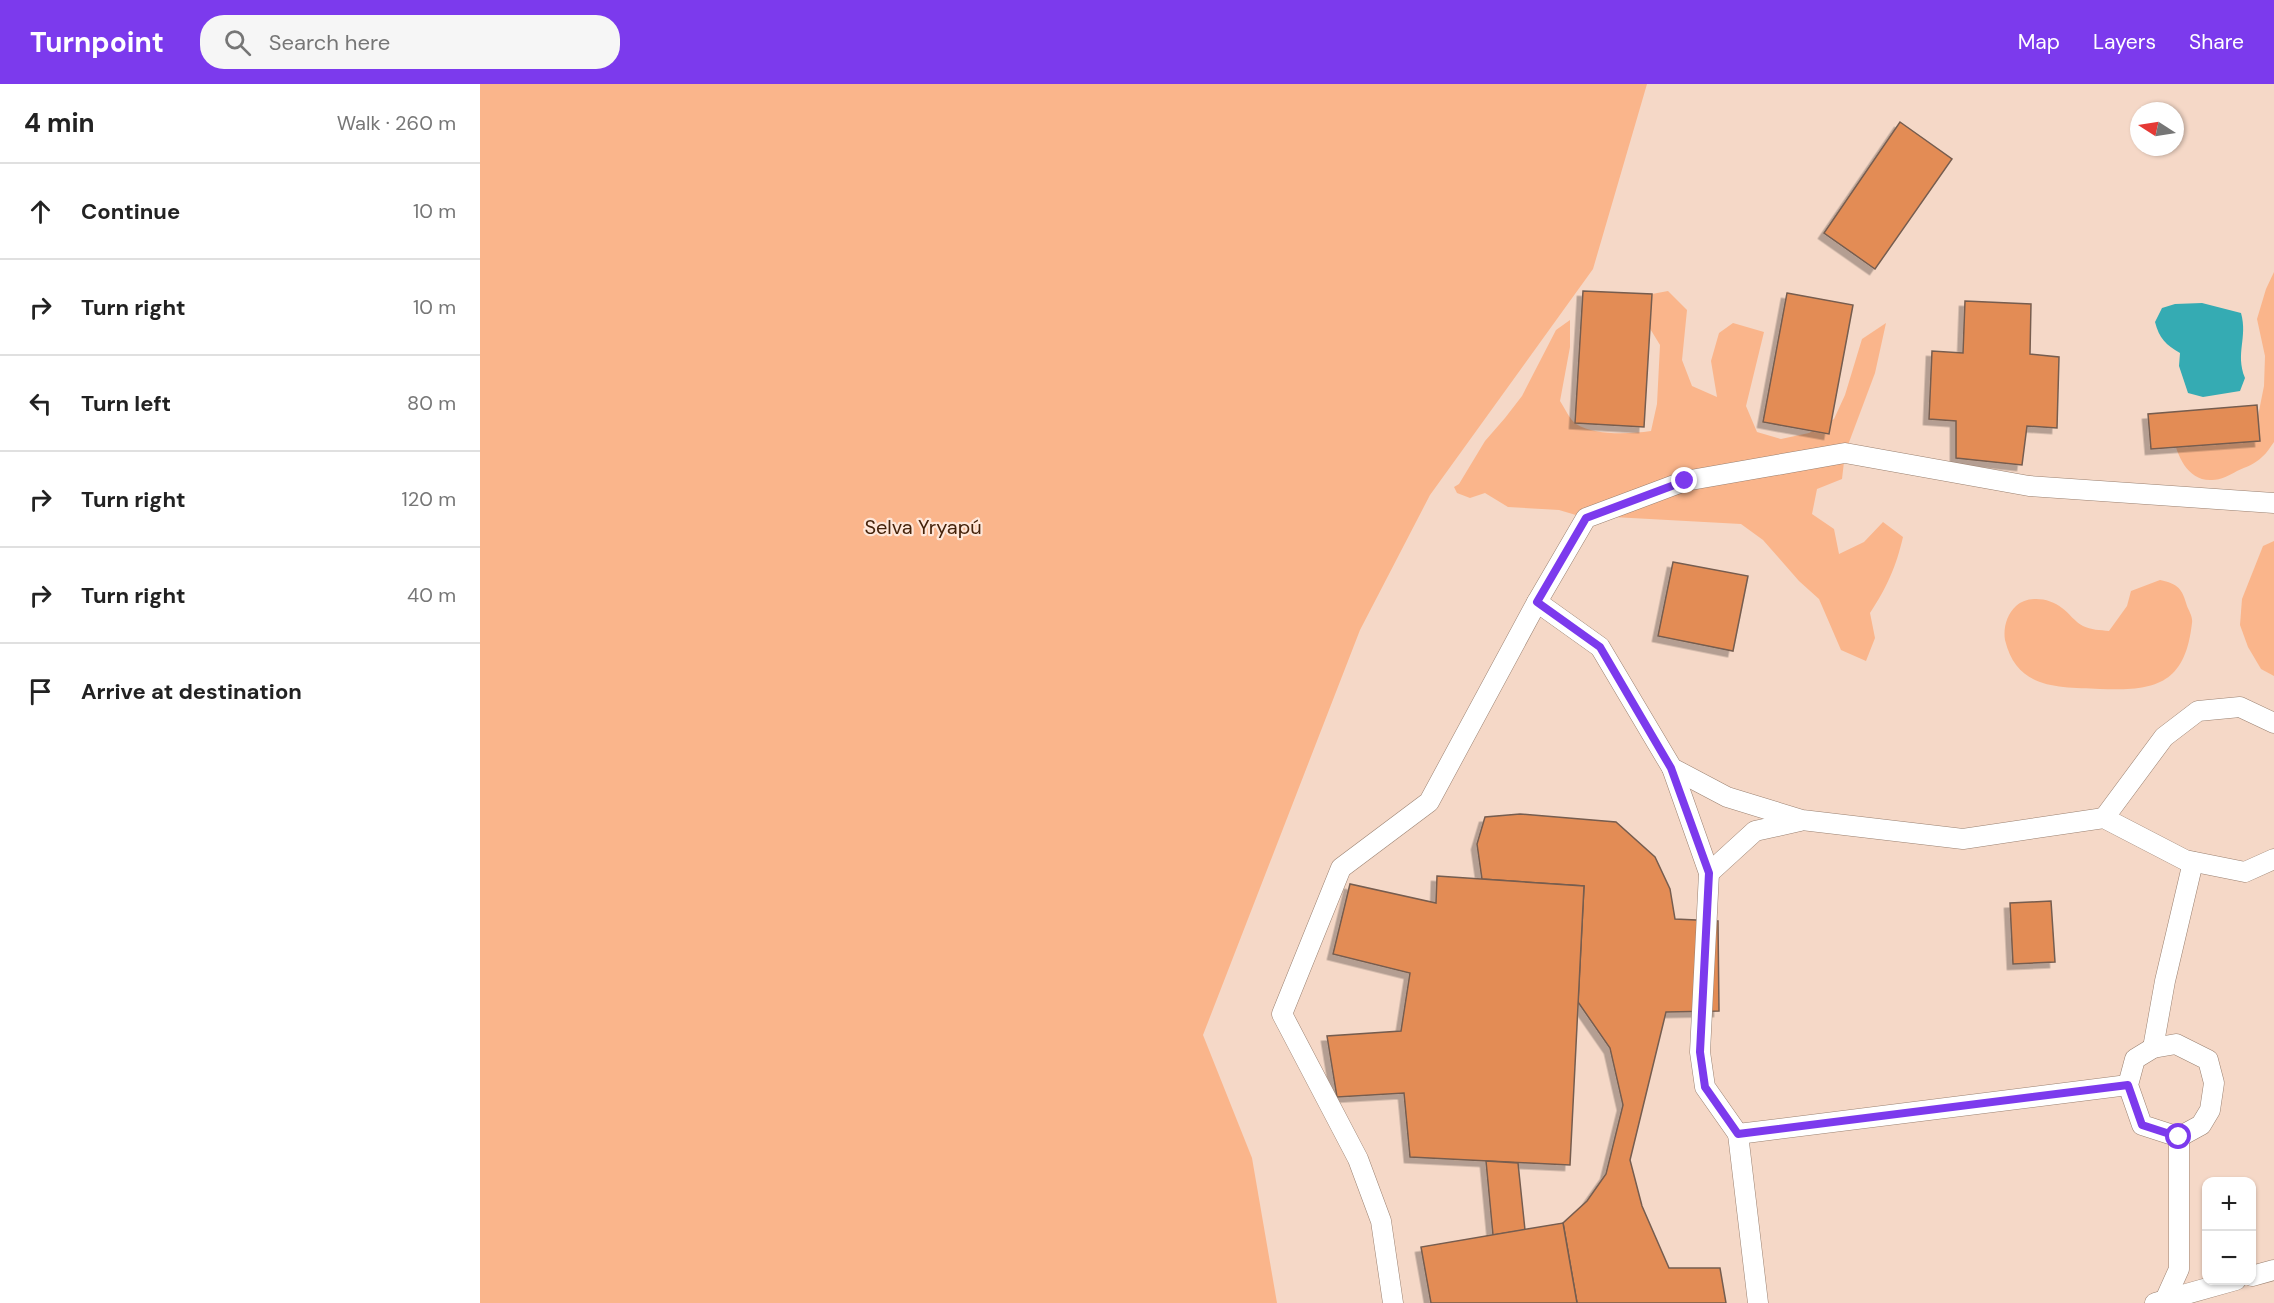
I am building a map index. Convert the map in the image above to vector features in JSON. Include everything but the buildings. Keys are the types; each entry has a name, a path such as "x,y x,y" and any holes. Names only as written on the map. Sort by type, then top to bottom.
{"lane":[{"path":"1393,1303 1381,1221 1370,1190 1358,1159 1282,1014 1341,868 1429,802 1537,602 1586,518 1685,481 1845,453 2029,486 2274,503"},
{"path":"1537,602 1600,647 1671,768 1709,873 1700,1052 1705,1087 1738,1134 1758,1303"},
{"path":"2104,818 2164,737 2198,711 2240,707 2274,723"},
{"path":"1671,768 1726,797 1802,820 1963,839 2104,818 2193,862 2245,872 2274,859"},
{"path":"1709,873 1755,831 1802,820"},
{"path":"2153,1048 2165,981 2193,862"},
{"path":"2176,1044 2208,1060 2214,1083 2210,1110 2201,1125 2179,1137 2142,1125 2128,1085 2135,1059 2153,1048 2176,1044"},
{"path":"1738,1134 2128,1085"},
{"path":"2160,1301 2179,1269 2179,1137"},
{"path":"2256,1275 2274,1270"},
{"path":"2160,1301 2221,1285"}],"green space":[{"name":"Selva Yryapú","path":"480,84 1647,84 1593,269 1430,495 1360,630 1203,1035 1252,1158 1277,1303 480,1303"},
{"path":"2274,272 2274,442 2256,462 2221,479 2202,479 2195,476 2184,465 2173,436 2258,416 2264,386 2265,356 2257,319"},
{"path":"1668,291 1687,310 1682,360 1692,386 1717,397 1711,361 1719,333 1733,323 1764,332 1746,406 1757,432 1781,439 1809,433 1834,419 1845,395 1862,339 1886,323 1875,373 1845,453 1842,479 1817,489 1812,514 1834,529 1839,554 1864,542 1883,522 1903,537 1890,576 1870,613 1875,638 1866,661 1841,650 1819,599 1799,581 1763,540 1741,524 1613,517 1586,518 1559,510 1508,507 1485,493 1470,498 1457,493 1454,487 1459,484 1485,441 1522,396 1556,330 1570,320 1570,347 1560,401 1572,420 1593,431 1623,433 1651,431 1657,404 1660,345 1646,322 1652,294"},
{"path":"2274,541 2274,676 2261,669 2248,647 2240,625 2242,599 2263,546"},
{"path":"2160,580 2175,585 2181,591 2192,621 2188,644 2182,660 2174,672 2164,680 2137,688 2119,689 2055,686 2029,677 2011,656 2005,640 2005,626 2010,613 2021,603 2033,599 2045,600 2062,608 2083,626 2109,631 2127,606 2131,591"}],"water":[{"path":"2202,303 2241,313 2243,330 2241,361 2245,378 2240,391 2203,397 2188,393 2179,366 2180,353 2161,337 2155,322 2162,308 2175,304"}],"route":[{"path":"1685,481 1586,518 1537,602 1600,647 1671,768 1709,873 1700,1052 1705,1087 1738,1134 2128,1085 2142,1125 2179,1137"}]}
